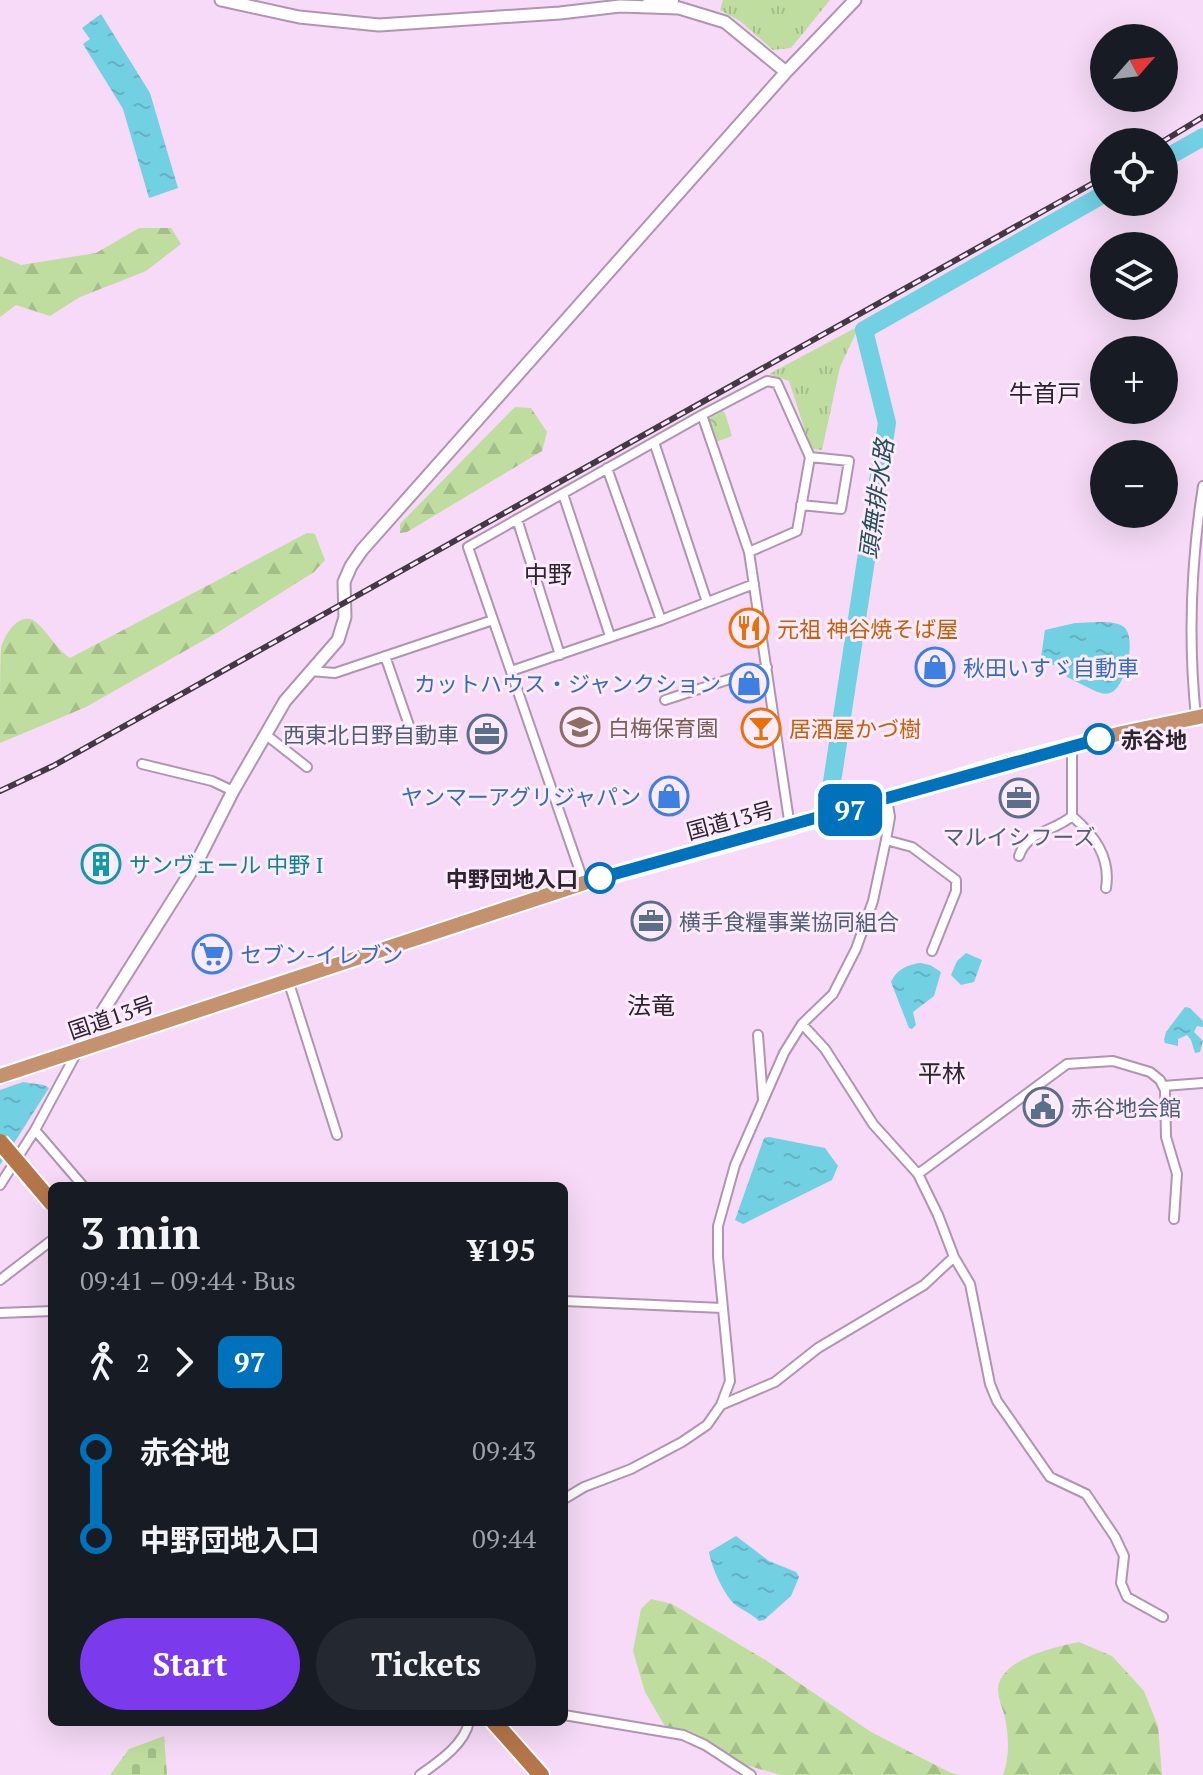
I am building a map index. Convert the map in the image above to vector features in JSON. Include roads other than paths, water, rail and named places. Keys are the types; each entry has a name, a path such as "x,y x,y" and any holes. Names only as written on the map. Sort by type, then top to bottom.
{"highway":[{"name":"国道13号","path":"0,1076 584,883 1072,746 1199,716"},
{"path":"0,1142 48,1198"},
{"path":"497,1726 541,1775"}],"street":[{"path":"221,0 299,17 379,25 560,13 674,0"},
{"path":"0,1185 35,1130 77,1052 197,862 233,791 285,701 338,640 345,617 344,582 362,550 786,72 855,0"},
{"path":"620,6 679,8 725,22 786,72"},
{"path":"584,883 468,547 767,381 777,383 810,457 797,531 749,552"},
{"path":"702,415 749,552 790,827"},
{"path":"654,442 707,602"},
{"path":"801,505 841,509 849,461 810,457"},
{"path":"607,468 661,620"},
{"path":"1199,716 1191,670 1203,486"},
{"path":"563,494 610,636"},
{"path":"517,519 560,655"},
{"path":"511,671 661,620 754,584"},
{"path":"310,671 335,673 493,620"},
{"path":"385,656 412,734"},
{"path":"665,700 767,667"},
{"path":"265,734 307,767"},
{"path":"1019,856 1023,845 1032,838 1046,829 1063,824 1072,816 1072,746"},
{"path":"142,764 212,781 233,791"},
{"path":"568,1497 682,1442 707,1425 721,1405 730,1381 718,1226 735,1165 784,1053 802,1024 833,994 856,949 873,901 886,840 890,817 887,799"},
{"path":"1072,816 1091,832 1103,854 1108,877 1106,888"},
{"path":"886,840 912,847 956,880 956,891 932,951"},
{"path":"288,980 337,1135"},
{"path":"802,1024 825,1049 873,1124 918,1174 954,1257 970,1284 990,1384 997,1401 1050,1477 1086,1494 1115,1537 1124,1556 1121,1583 1127,1597 1163,1617"},
{"path":"758,1035 763,1104"},
{"path":"918,1174 1067,1064 1113,1061 1150,1072 1163,1086 1166,1137 1177,1174 1174,1219"},
{"path":"1163,1086 1203,1083"},
{"path":"35,1130 80,1182"},
{"path":"0,1280 48,1243"},
{"path":"721,1405 775,1382 818,1348 924,1285 954,1257"},
{"path":"568,1301 722,1308"},
{"path":"0,1313 48,1311"},
{"path":"568,1716 683,1735 705,1745 751,1775"},
{"path":"420,1775 444,1758 468,1726"}],"water":[{"path":"101,14 150,93 178,188 149,198 123,109 83,44 90,39 82,28"},
{"path":"1075,623 1114,623 1124,627 1128,633 1130,651 1125,673 1110,693 1099,693 1074,680 1041,657 1045,630"},
{"path":"966,953 982,960 974,982 961,985 951,975 957,961"},
{"path":"920,963 941,972 934,996 913,1012 916,1025 912,1029 891,982 903,968"},
{"path":"1185,1007 1203,1021 1203,1027 1197,1026 1194,1032 1203,1041 1200,1052 1195,1053 1187,1035 1178,1039 1178,1046 1164,1040 1166,1032"},
{"path":"23,1082 49,1088 0,1165 0,1090"},
{"path":"764,1138 825,1148 838,1166 832,1180 743,1224 735,1220"},
{"path":"736,1536 769,1561 796,1572 799,1577 791,1596 764,1620 759,1621 732,1602 713,1565 709,1552"}],"waterway":[{"name":"頭無排水路","path":"1178,151 1203,137"},
{"name":"頭無排水路","path":"832,800 832,782 887,423 864,330 1090,202"}],"railway":[{"path":"1178,132 1203,117"},
{"path":"0,791 53,766 1090,185"}],"place":[{"name":"元祖 神谷焼そば屋","path":"749,628"},
{"name":"秋田いすゞ自動車","path":"935,667"},
{"name":"カットハウス・ジャンクション","path":"749,683"},
{"name":"白梅保育園","path":"580,727"},
{"name":"居酒屋かづ樹","path":"761,728"},
{"name":"西東北日野自動車","path":"487,734"},
{"name":"赤谷地","path":"1099,739"},
{"name":"ヤンマーアグリジャパン","path":"669,796"},
{"name":"マルイシフーズ","path":"1019,798"},
{"name":"サンヴェール 中野 I","path":"101,864"},
{"name":"中野団地入口","path":"600,878"},
{"name":"横手食糧事業協同組合","path":"651,921"},
{"name":"セブン-イレブン","path":"212,954"},
{"name":"赤谷地会館","path":"1043,1107"}],"district":[{"name":"牛首戸","path":"1045,393"},
{"name":"中野","path":"548,574"},
{"name":"法竜","path":"651,1005"},
{"name":"平林","path":"942,1073"}]}
